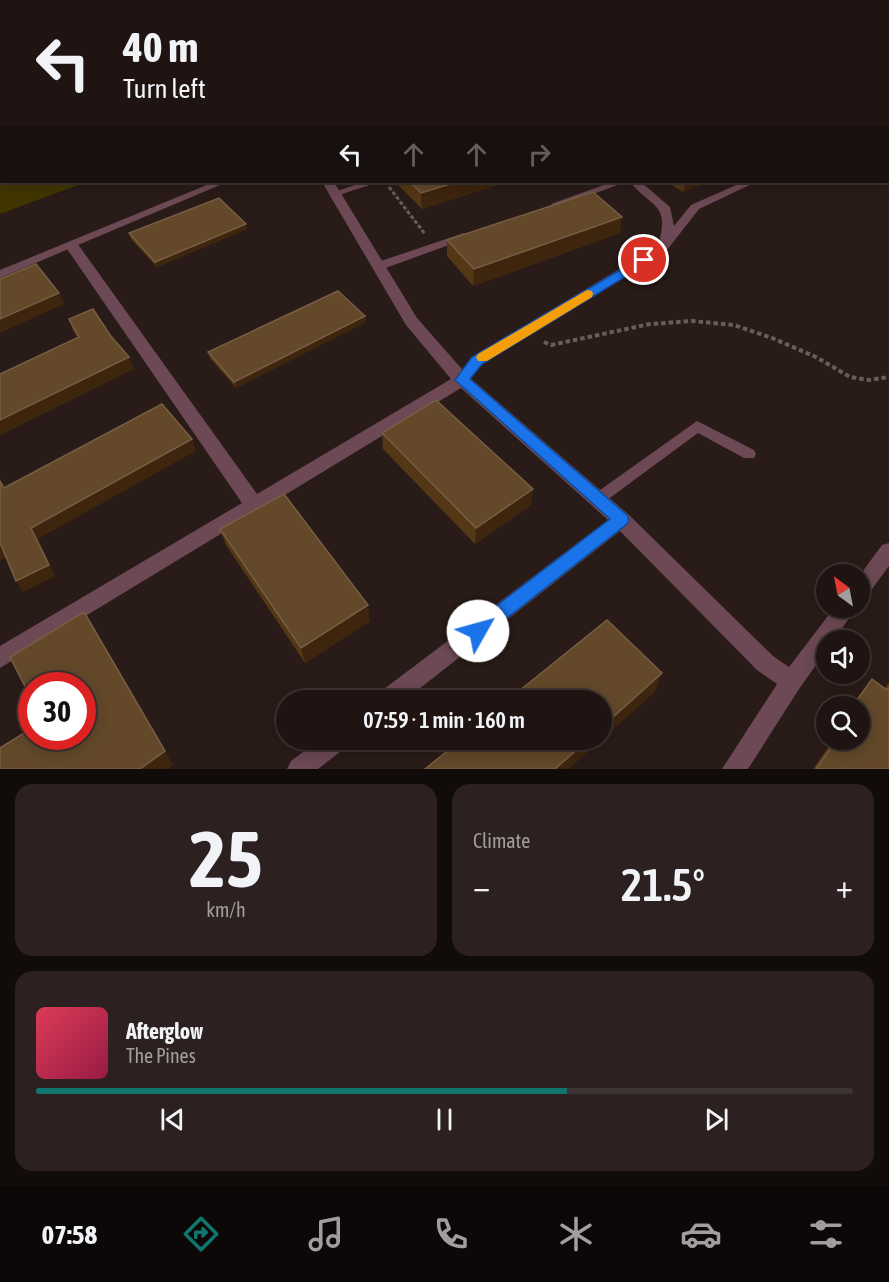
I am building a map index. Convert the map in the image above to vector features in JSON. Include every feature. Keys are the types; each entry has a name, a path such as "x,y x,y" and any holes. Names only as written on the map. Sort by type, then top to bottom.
{"street":[{"path":"332,187 411,321 462,380 621,520 765,663 791,682"},
{"path":"72,246 255,506"},
{"path":"0,658 462,380"},
{"path":"401,690 621,520"},
{"path":"870,577 889,551"},
{"path":"734,769 791,682 839,618"},
{"path":"299,769 325,750"}],"lane":[{"path":"0,274 220,183"},
{"path":"332,187 366,183"},
{"path":"544,208 618,183"},
{"path":"636,183 666,209 669,226 663,248"},
{"path":"462,380 477,360 663,248 695,207 749,183"},
{"path":"379,266 478,231"},
{"path":"598,499 697,426 749,454"}],"path":[{"path":"386,183 434,247"},
{"path":"525,332 551,345 650,324 692,321 734,325 816,357 850,377 869,381 889,377"}],"shaded area":[{"path":"0,183 83,183 0,214"}],"building":[{"path":"411,183 454,183 421,193"},
{"path":"593,192 622,217 474,269 447,240"},
{"path":"219,198 246,224 155,262 129,233"},
{"path":"36,264 59,293 0,319 0,279"},
{"path":"338,291 365,316 234,382 208,352"},
{"path":"93,309 110,335 129,357 0,420 0,374 79,337 69,319"},
{"path":"436,400 533,489 476,528 382,433"},
{"path":"162,404 192,439 31,528 49,565 16,581 0,545 0,481 4,488"},
{"path":"284,494 368,605 301,648 220,529"},
{"path":"84,612 165,751 140,769 0,769 0,748 18,737 18,750 96,750 96,672 18,673 10,657"},
{"path":"607,620 662,673 612,718 612,690 520,690"},
{"path":"872,679 887,690 889,687 889,769 816,769 829,750 870,750 870,696 860,696"},
{"path":"449,750 577,750 555,769 425,769"}],"slow traffic":[{"path":"482,357 587,294"}],"route":[{"path":"478,631 621,520 462,380 477,360 644,260"}]}
